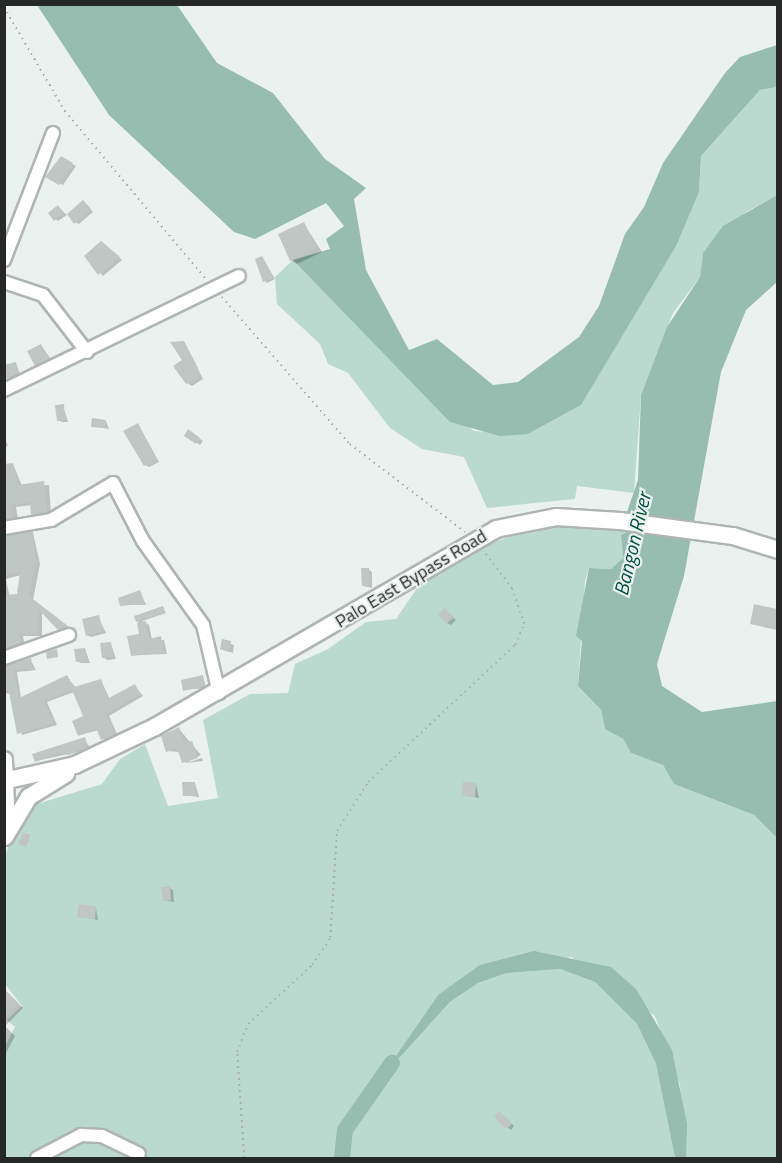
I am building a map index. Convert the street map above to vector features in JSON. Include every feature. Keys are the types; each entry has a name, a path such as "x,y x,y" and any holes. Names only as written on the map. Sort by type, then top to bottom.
{"main road":[{"name":"Palo East Bypass Road","path":"9,799 15,805 75,765 219,693 474,540 546,518 620,520 704,532 777,550"},
{"path":"4,760 9,799 5,838"},
{"name":"Palo East Bypass Road","path":"8,780 75,765"},
{"name":"Palo East Bypass Road","path":"5,838 28,797"}],"street":[{"path":"4,260 52,133"},
{"path":"4,390 87,352 239,276"},
{"path":"4,282 43,295 87,352"},
{"path":"4,528 51,520 113,483 143,541 203,625 219,693"},
{"path":"4,658 69,635"},
{"path":"37,1158 81,1135 102,1136 139,1155"}],"path":[{"path":"244,1158 237,1052 248,1024 312,964 330,938 337,831 368,782 515,645 524,624 512,589 474,540"}],"shaded area":[{"path":"777,87 777,195 746,212 703,253 700,277 673,313 641,395 634,493 577,486 575,499 487,508 464,457 422,449 390,428 348,373 328,364 320,344 277,304 275,277 293,260 401,370 474,431 528,434 581,405 699,192 701,156 760,90"},
{"path":"541,525 629,531 621,536 623,558 611,569 589,568 585,581 578,686 601,710 605,729 623,739 631,753 663,765 674,784 754,815 777,838 777,1158 686,1158 680,1085 655,1016 571,957 458,982 438,995 384,1074 450,1002 478,983 507,973 560,969 595,982 637,1024 656,1064 675,1158 5,1158 5,1046 15,1027 7,1020 22,1006 5,984 5,857 16,822 27,807 102,784 120,759 145,744 168,806 218,798 203,720 250,694 288,693 295,664 328,649 366,622 396,619 424,578 482,547"}],"water":[{"path":"37,5 177,5 217,63 273,93 325,159 366,188 354,199 366,270 409,350 437,339 493,385 518,382 579,337 599,306 625,234 644,207 663,163 725,73 740,57 777,45 777,87 760,90 701,156 699,192 676,246 581,405 528,434 500,436 450,422 293,260 330,249 326,239 344,226 326,203 255,239 234,232 109,115"},
{"name":"Bangon River","path":"777,195 777,282 746,310 721,372 684,576 657,664 662,686 702,712 777,701 777,838 754,815 674,784 663,765 631,753 623,739 605,729 601,710 578,686 582,641 576,636 589,568 611,569 623,558 621,535 629,531 627,512 638,480 641,395 667,327 700,277 703,253 723,226"},
{"path":"534,951 611,967 636,989 672,1050 687,1124 686,1158 675,1158 656,1064 637,1024 595,982 560,969 507,973 478,983 450,1002 380,1079 438,995 480,965"}],"building":[{"path":"61,156 73,163 59,185 45,177"},
{"path":"83,200 91,209 74,224 67,214"},
{"path":"58,205 64,213 54,221 48,213"},
{"path":"304,222 317,249 290,261 278,234"},
{"path":"101,241 120,257 98,275 84,256"},
{"path":"262,256 274,278 263,282 255,259"},
{"path":"184,341 198,368 199,376 186,384 173,366 182,360 170,342"},
{"path":"41,344 49,359 35,366 27,351"},
{"path":"16,362 19,374 4,380 4,365"},
{"path":"64,404 65,420 57,421 55,405"},
{"path":"92,418 106,420 105,428 91,427"},
{"path":"138,423 157,460 144,466 123,431"},
{"path":"188,429 200,438 196,444 184,436"},
{"path":"13,463 18,485 44,481 47,512 31,515 30,502 11,505 13,518 4,520 4,464"},
{"path":"33,531 36,560 29,596 68,626 58,630 38,609 38,634 19,634 21,643 4,649 4,595 17,594 20,572 4,576 4,536"},
{"path":"361,568 369,568 369,586 362,586"},
{"path":"140,590 144,604 120,606 118,598"},
{"path":"754,604 777,609 777,630 750,624"},
{"path":"163,606 165,613 136,622 134,616"},
{"path":"445,608 453,618 446,624 438,614"},
{"path":"99,615 103,631 86,636 82,619"},
{"path":"146,621 149,639 161,636 164,653 131,656 127,636 139,634 137,623"},
{"path":"222,639 231,641 229,652 220,649"},
{"path":"111,642 113,657 102,658 100,643"},
{"path":"85,648 87,661 76,662 74,649"},
{"path":"57,649 58,657 47,659 46,652"},
{"path":"31,658 33,669 14,670 19,698 67,675 74,687 101,679 107,699 135,684 140,694 106,714 115,734 101,740 96,728 78,736 72,721 83,716 72,690 44,701 54,723 17,734 9,692 4,693 4,666"},
{"path":"203,675 205,686 183,691 181,680"},
{"path":"179,727 184,743 192,741 198,758 182,763 177,748 166,752 161,736"},
{"path":"85,737 88,747 69,755 59,753 35,762 32,754"},
{"path":"182,782 195,782 196,796 183,796"},
{"path":"463,782 476,783 475,797 462,796"},
{"path":"23,832 31,835 26,847 18,844"},
{"path":"170,886 171,900 163,901 161,887"},
{"path":"79,904 96,906 95,919 77,917"},
{"path":"4,989 19,1004 4,1018"},
{"path":"499,1111 512,1124 506,1129 494,1117"}],"waterway":[{"path":"342,1158 345,1130 392,1063"}]}
